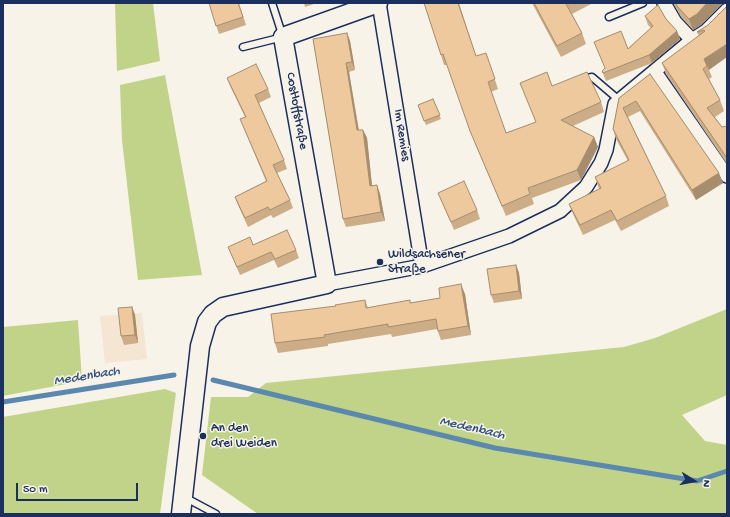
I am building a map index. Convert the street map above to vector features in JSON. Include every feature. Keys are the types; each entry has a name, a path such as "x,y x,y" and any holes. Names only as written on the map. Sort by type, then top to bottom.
{"main road":[{"path":"283,37 379,3"},
{"name":"Costloffstraße","path":"283,37 327,284"},
{"path":"181,514 200,346 207,322 212,314 223,307 327,284"}],"street":[{"name":"Im Remies","path":"379,3 422,266"},
{"path":"664,3 675,22 692,40"},
{"path":"327,284 422,266 509,236 560,211 578,196 594,176 606,150 613,109 619,100 655,72 692,40 706,31 727,10"},
{"path":"655,72 727,176"}],"lane":[{"path":"243,47 283,37 272,3"},
{"path":"610,17 643,3"},
{"path":"577,80 592,77 619,100"},
{"path":"183,496 216,514"}],"shaded area":[{"path":"142,313 147,359 105,363 100,316"}],"green space":[{"path":"115,3 153,3 160,61 117,71"},
{"path":"165,75 202,275 138,280 122,140 120,85"},
{"path":"727,309 727,395 682,415 705,441 727,445 727,514 258,514 202,475 211,397 248,397 266,383 624,347 655,338"},
{"path":"78,320 82,381 3,396 3,327"},
{"path":"165,389 176,393 160,514 3,514 3,417"}],"building":[{"path":"209,3 238,3 243,17 216,26"},
{"path":"424,3 458,3 476,56 486,53 495,79 488,82 506,133 536,122 520,83 547,72 552,86 587,72 601,102 561,120 594,137 577,170 528,188 530,194 502,206 470,131 443,54 441,55"},
{"path":"534,3 568,3 566,4 582,33 557,46"},
{"path":"676,3 707,3 697,14 689,19"},
{"path":"658,5 666,19 677,31 649,55 603,73 602,71 605,68 594,42 621,31 628,49 653,26 645,16"},
{"path":"727,6 727,44 704,59 707,66 703,69 720,100 707,108 722,127 727,126 727,158 662,63 705,31 697,32 708,25"},
{"path":"347,33 352,62 346,63 357,130 363,130 370,186 377,185 381,212 343,219 313,39"},
{"path":"256,64 268,89 255,95 284,160 273,165 290,200 270,210 268,207 245,218 235,197 267,181 240,119 246,117 227,78"},
{"path":"650,74 719,173 692,190 636,101 623,108 666,196 617,221 611,210 580,225 569,204 601,188 595,177 629,160 613,129 619,98"},
{"path":"433,99 440,115 424,121 418,105"},
{"path":"464,181 477,210 451,222 438,193"},
{"path":"287,230 296,250 275,259 271,252 237,267 228,247 250,237 253,245"},
{"path":"516,265 519,291 491,295 487,269"},
{"path":"461,284 468,326 438,331 436,319 388,327 388,324 324,335 325,337 275,343 271,314 336,306 335,305 365,300 366,308 410,300 410,303 440,298 439,288"},
{"path":"132,307 135,335 121,336 118,308"}],"waterway":[{"name":"Medenbach","path":"3,402 174,375"},
{"name":"Medenbach","path":"213,380 495,448 697,481 727,471"}],"place":[{"name":"Wildsachsener Straße","path":"380,262"},
{"name":"An den drei Weiden","path":"203,436"}]}
